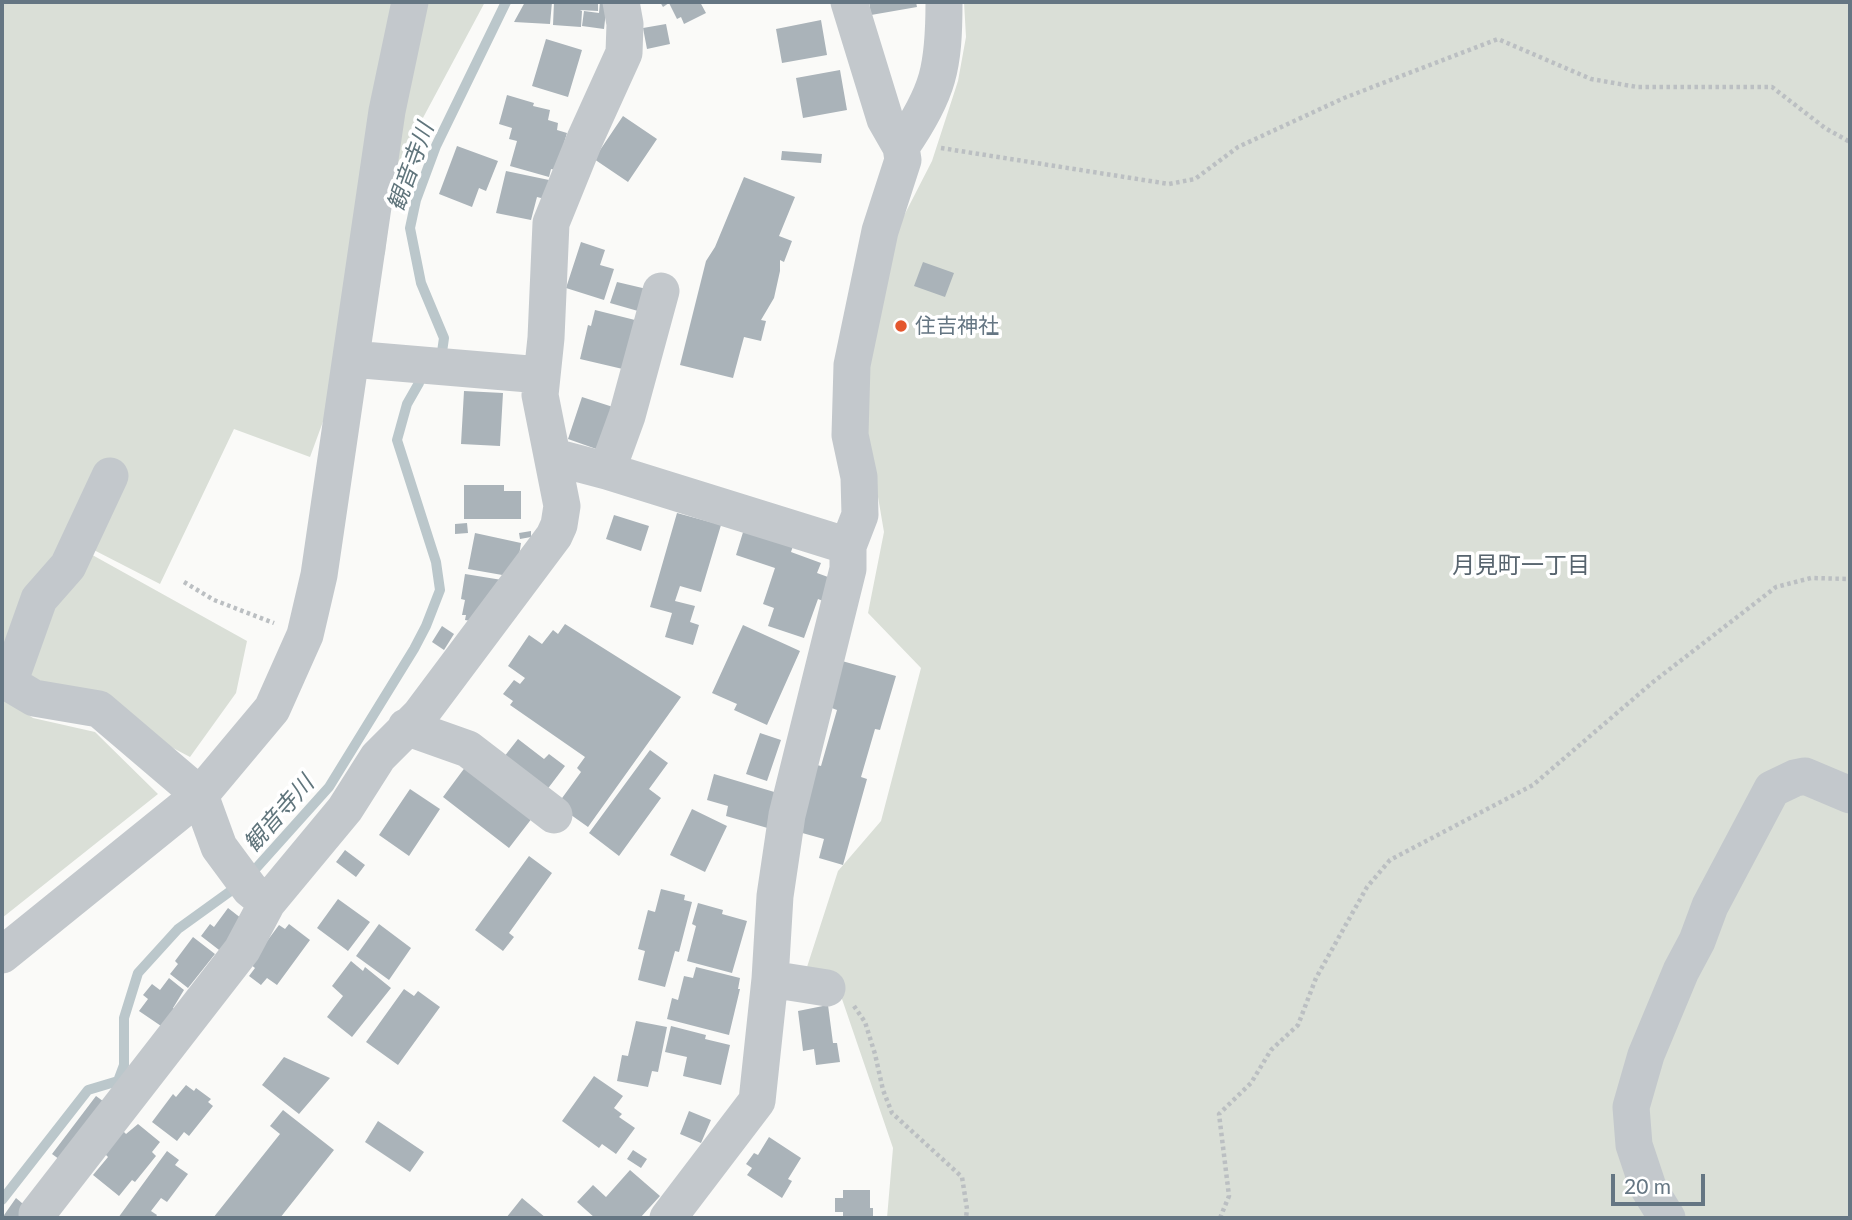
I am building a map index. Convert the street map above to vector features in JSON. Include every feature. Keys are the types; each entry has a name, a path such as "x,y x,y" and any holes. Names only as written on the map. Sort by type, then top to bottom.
{"street":[{"path":"2,955 200,795 272,709 305,635 319,575 387,111 410,2"},
{"path":"38,1217 242,950 252,889 345,809 378,757 420,715 554,536 562,506 540,395 546,338 551,223 624,53 625,24 621,2"},
{"path":"849,2 885,119 906,140"},
{"path":"668,1218 757,1101 770,979 775,896 787,815 848,569 848,547 860,515 859,477 850,435 852,365 880,231 903,160 906,140 927,108 938,79 944,46 944,2"},
{"path":"607,471 627,416 661,290"},
{"path":"351,359 541,375"},
{"path":"554,457 607,471 848,547"},
{"path":"110,476 68,566 39,599 9,683 34,698 99,709 200,795 219,847 252,889"},
{"path":"406,727 468,749 554,815"},
{"path":"1667,1218 1648,1187 1634,1146 1631,1107 1646,1055 1681,971 1697,941 1710,906 1772,789 1805,776 1850,794"},
{"path":"770,979 827,988"}],"path":[{"path":"906,140 923,145 1169,184 1195,179 1238,147 1343,98 1498,39 1591,79 1637,87 1772,86 1825,128 1850,142"},
{"path":"1220,1218 1229,1195 1219,1114 1251,1083 1271,1050 1298,1025 1316,978 1367,887 1390,860 1533,785 1653,682 1776,587 1811,578 1850,579"},
{"path":"184,583 214,600 305,635"},
{"path":"827,988 846,995 865,1022 892,1113 962,1177 966,1218"}],"shaded area":[{"path":"2,2 485,2 394,172 385,253 310,457 234,429 160,584 88,547 2,668"},
{"path":"964,2 1850,2 1850,1218 887,1218 893,1148 842,999 807,967 838,871 881,821 921,668 868,613 884,532 865,421 871,317 893,237 932,161 958,81 966,37"},
{"path":"78,547 247,641 236,693 190,757 99,709 9,683"},
{"path":"2,687 6,700 33,718 95,732 158,794 2,918"}],"building":[{"path":"525,2 552,2 550,24 514,22"},
{"path":"554,2 598,2 598,11 580,10 581,27 553,25"},
{"path":"600,2 607,2 604,29 582,26 584,11 599,13"},
{"path":"660,2 700,2 706,13 684,24 681,17 677,19 669,3 663,7"},
{"path":"869,2 916,2 917,7 871,15"},
{"path":"821,20 827,55 782,63 776,29"},
{"path":"666,24 670,44 647,49 643,28"},
{"path":"546,39 582,50 568,97 532,86"},
{"path":"840,70 847,110 803,118 796,78"},
{"path":"507,95 550,110 548,120 558,123 557,130 567,133 556,170 551,169 549,177 510,166 517,141 509,139 512,128 499,124"},
{"path":"623,116 657,139 628,182 594,159"},
{"path":"457,146 498,161 486,191 479,188 472,207 439,194"},
{"path":"782,151 822,154 821,163 781,160"},
{"path":"506,171 549,180 545,199 537,197 531,220 496,213"},
{"path":"744,177 795,197 779,236 792,241 784,262 780,260 774,298 761,320 766,321 761,341 744,337 733,378 680,365 706,261 715,247"},
{"path":"581,242 605,250 600,265 614,269 604,300 566,288"},
{"path":"923,262 954,273 945,297 914,286"},
{"path":"617,282 651,290 645,313 610,303"},
{"path":"595,310 639,321 627,370 580,359 588,325 591,326"},
{"path":"464,391 503,393 500,446 461,444"},
{"path":"582,397 616,408 602,451 568,439"},
{"path":"464,485 504,485 504,491 521,491 521,519 464,519"},
{"path":"677,513 721,525 701,592 680,586 675,601 695,606 690,622 699,625 693,645 665,637 672,613 650,607"},
{"path":"614,515 649,526 641,551 606,539"},
{"path":"467,523 468,533 455,534 455,524"},
{"path":"744,529 793,546 791,552 821,563 817,573 828,577 828,603 818,599 804,638 768,626 774,608 763,604 775,568 736,555"},
{"path":"531,531 531,537 520,539 519,533"},
{"path":"475,533 521,543 517,569 508,576 468,569"},
{"path":"465,574 502,580 476,622 465,620 466,615 462,615 465,600 461,599"},
{"path":"565,624 681,697 588,827 557,805 581,772 577,768 585,757 510,705 513,701 503,694 514,680 520,684 525,678 508,666 529,635 542,644 553,630 558,634"},
{"path":"743,625 800,651 767,725 734,710 737,704 712,693"},
{"path":"442,626 454,634 444,650 432,642"},
{"path":"842,661 896,676 880,730 875,729 861,777 867,779 843,865 819,858 824,839 795,831 817,765 821,766 837,710 829,707"},
{"path":"760,733 781,740 767,781 746,774"},
{"path":"518,739 544,759 549,754 565,766 543,795 500,762"},
{"path":"650,750 668,763 649,789 661,798 619,856 589,833"},
{"path":"469,762 536,813 509,848 443,797"},
{"path":"714,774 781,794 771,829 726,816 728,806 707,800"},
{"path":"410,789 440,809 409,856 379,835"},
{"path":"692,809 727,826 705,872 670,855"},
{"path":"345,850 365,865 356,877 336,862"},
{"path":"529,856 552,873 509,933 514,937 503,951 475,930"},
{"path":"661,889 685,895 684,900 692,902 679,952 675,951 665,987 638,980 645,951 638,949 648,910 655,912"},
{"path":"338,899 370,922 348,951 317,928"},
{"path":"698,903 747,921 732,973 687,961 696,926 692,924"},
{"path":"228,908 246,922 223,953 201,936 210,924 214,927"},
{"path":"289,924 310,940 277,985 267,978 261,985 249,976 255,968 250,964 279,925 285,929"},
{"path":"379,924 411,948 389,980 356,956"},
{"path":"193,937 215,954 188,988 170,974 178,964 175,961"},
{"path":"351,961 363,971 365,967 391,988 352,1037 327,1017 343,996 332,986"},
{"path":"696,967 740,978 729,1035 667,1019 672,998 678,1000 684,976 693,978"},
{"path":"169,978 184,990 173,1008 180,1014 164,1028 139,1011 148,999 143,995 152,984 160,990"},
{"path":"404,989 414,996 418,991 440,1007 398,1065 366,1042"},
{"path":"828,1005 833,1043 837,1043 840,1062 816,1065 814,1049 803,1051 798,1011"},
{"path":"636,1021 667,1027 658,1072 652,1071 648,1087 617,1081 622,1055 628,1056"},
{"path":"671,1026 706,1035 705,1039 730,1045 721,1085 683,1076 687,1057 665,1052"},
{"path":"284,1057 330,1078 299,1114 262,1085"},
{"path":"594,1076 623,1096 614,1108 622,1114 619,1117 635,1128 616,1154 602,1144 599,1148 562,1121"},
{"path":"186,1085 194,1091 196,1088 211,1099 208,1102 213,1106 189,1136 184,1132 177,1141 152,1122 173,1094 176,1097"},
{"path":"96,1096 107,1104 63,1162 52,1154"},
{"path":"283,1110 334,1150 280,1218 213,1218 280,1134 270,1126"},
{"path":"689,1111 711,1120 701,1143 680,1134"},
{"path":"378,1121 424,1152 410,1172 365,1142"},
{"path":"138,1124 160,1142 152,1152 156,1156 135,1182 132,1180 119,1196 93,1175 108,1157 104,1153 122,1130 126,1134"},
{"path":"769,1137 801,1158 788,1179 792,1181 782,1198 747,1175 752,1168 746,1164 754,1153 758,1155"},
{"path":"633,1150 647,1159 641,1168 627,1159"},
{"path":"167,1151 179,1160 175,1165 188,1174 167,1202 161,1198 151,1211 157,1215 155,1218 118,1218"},
{"path":"630,1170 660,1196 640,1218 595,1218 577,1202 593,1185 606,1197"},
{"path":"843,1190 870,1190 873,1218 843,1218 843,1212 835,1212 835,1198 843,1198"},
{"path":"16,1198 29,1209 21,1218 2,1218"},
{"path":"522,1198 546,1218 506,1218"}],"waterway":[{"name":"観音寺川","path":"442,352 444,338 421,283 410,228 416,200 436,146 506,2"},
{"name":"観音寺川","path":"250,875 329,787 414,649 440,590 436,562 397,440 407,404 419,383"},
{"name":"観音寺川","path":"2,1200 88,1090 118,1081 124,1065 124,1018 138,973 178,929 239,885"}],"place":[{"name":"住吉神社","path":"901,326"}],"district":[{"name":"月見町一丁目","path":"1521,566"}]}
